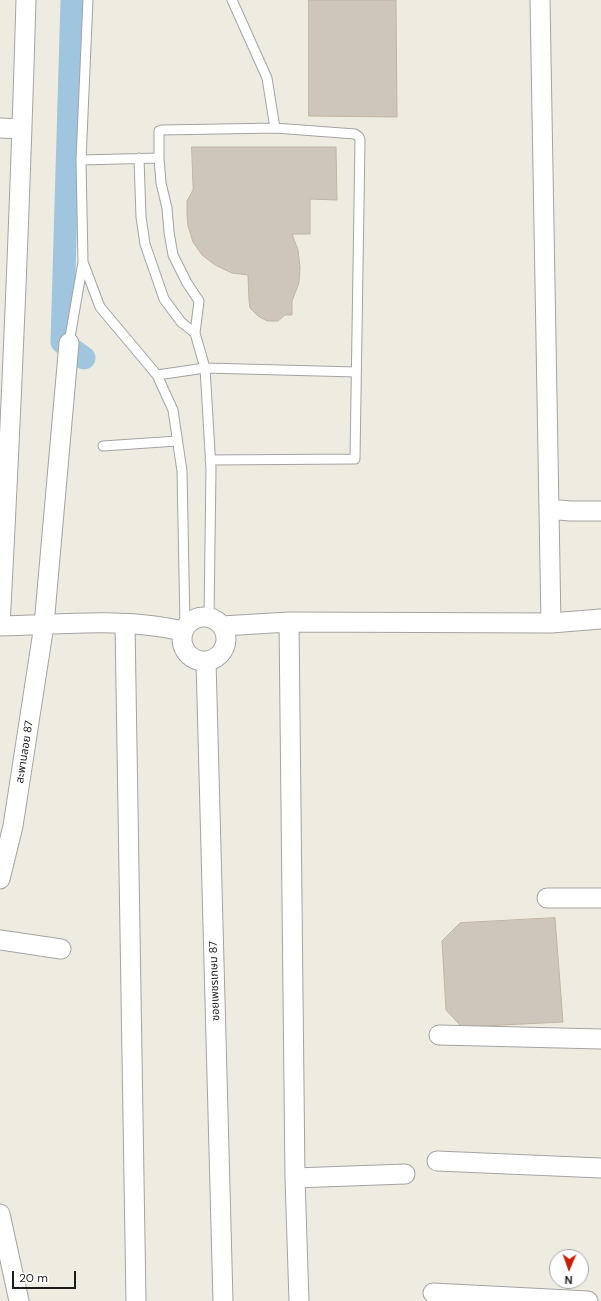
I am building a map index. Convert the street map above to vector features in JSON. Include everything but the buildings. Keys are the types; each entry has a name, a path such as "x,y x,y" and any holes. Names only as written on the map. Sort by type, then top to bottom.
{"street":[{"path":"26,0 22,129 4,491 0,626 125,624 184,629"},
{"path":"540,0 551,623"},
{"path":"0,128 22,129"},
{"name":"สะพานลอย 87","path":"0,879 13,826 44,625 69,343"},
{"path":"549,509 570,511 601,510"},
{"path":"216,621 226,638 223,651 213,660 199,661 191,658 182,646 181,639 184,629 191,620 200,617 216,621 289,622 551,623 601,619"},
{"path":"289,622 295,1178 299,1301"},
{"path":"125,624 136,1301"},
{"name":"ซอยเพชรเกษม 87","path":"206,661 223,1301"},
{"path":"547,898 601,898"},
{"path":"0,940 61,949"},
{"path":"439,1035 601,1039"},
{"path":"437,1161 601,1168"},
{"path":"295,1178 405,1174"},
{"path":"0,1214 19,1301"},
{"path":"433,1293 588,1301"}],"lane":[{"path":"69,343 83,262 81,160 88,0"},
{"path":"232,0 268,78 275,128"},
{"path":"210,460 355,459 359,137 355,134 275,128 159,131 160,183 167,208 173,255 187,283 199,302 195,333 205,368 216,621"},
{"path":"139,158 141,217 147,251 164,299 182,322 195,333"},
{"path":"81,160 159,158"},
{"path":"83,262 100,307 157,375 173,410 182,471 184,629"},
{"path":"157,375 205,368 356,372"},
{"path":"103,446 177,441"}],"waterway":[{"path":"72,0 62,342 84,358"}]}
